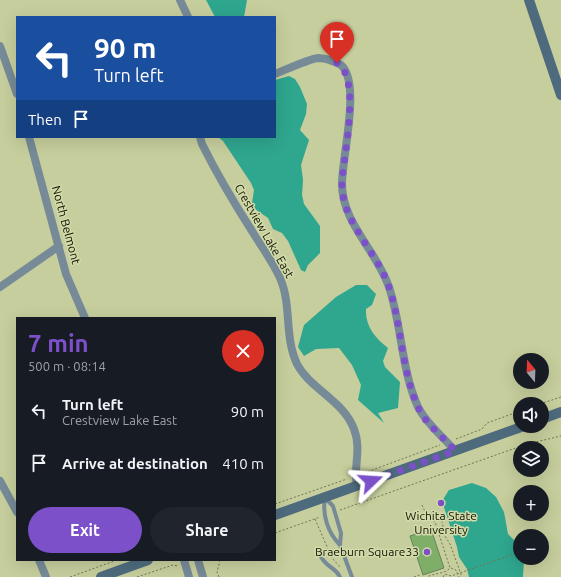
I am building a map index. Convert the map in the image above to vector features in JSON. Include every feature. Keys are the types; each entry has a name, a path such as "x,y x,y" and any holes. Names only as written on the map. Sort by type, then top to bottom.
{"main road":[{"path":"529,0 560,89"},
{"path":"549,416 561,412"},
{"path":"276,515 325,498 356,481 455,451 513,430"},
{"path":"101,577 145,561"}],"street":[{"path":"180,0 188,16"},
{"path":"0,46 16,91"},
{"path":"276,74 318,58 337,63 343,68 346,74 350,101 342,183 344,201 350,218 376,259 389,287 397,318 400,345 418,407 432,428 455,451"},
{"name":"North Belmont","path":"29,138 66,274 85,317"},
{"name":"Crestview Lake East","path":"200,138 224,186 279,276 286,294 291,346 297,364 308,378 330,397 344,413 354,429 359,448 356,481"},
{"path":"0,287 59,246"},
{"path":"0,481 16,510"},
{"path":"39,561 46,577"},
{"path":"198,561 203,577"},
{"path":"182,563 189,577"}],"lane":[{"path":"325,498 333,506 341,533 340,545 352,577"},
{"path":"325,498 322,510 332,538 340,545"},
{"path":"319,553 326,566 338,573 340,577"}],"path":[{"path":"549,401 561,397"},
{"path":"276,504 356,481 447,442 482,429 487,423 513,414"},
{"path":"335,512 527,444 561,436"},
{"path":"422,505 428,518 435,522 450,568"},
{"path":"426,514 434,513 441,517 445,536 450,544 462,577"},
{"path":"276,533 324,516"},
{"path":"315,519 332,558 340,566 342,572"},
{"path":"443,577 445,574 451,577 513,554"},
{"path":"70,577 114,561"},
{"path":"219,577 217,572 220,561"},
{"path":"137,577 173,564 182,563"},
{"path":"450,568 456,570 459,577"},
{"path":"427,577 432,574 448,571 450,568"},
{"path":"414,577 420,575 420,577"}],"water":[{"path":"206,0 247,0 244,16 214,16"},
{"path":"289,76 295,79 307,104 306,114 300,130 309,140 301,165 303,180 302,195 304,204 320,226 320,253 308,265 305,272 301,270 288,241 282,233 273,229 268,218 255,209 252,203 254,190 251,183 223,141 219,138 276,138 276,80"},
{"path":"356,285 367,285 376,294 372,305 366,309 367,321 375,336 388,348 383,361 385,367 400,382 398,408 378,413 384,423 358,400 361,385 352,365 339,348 316,349 304,356 298,347 304,325 336,297"},
{"path":"472,483 486,488 496,497 504,512 508,534 513,539 513,565 524,565 523,577 469,577 467,569 459,557 442,501 449,490"}],"building":[{"name":"Braeburn Square33","path":"431,529 444,568 423,575 410,536"}],"place":[{"name":"Wichita State University","path":"441,503"},
{"name":"Braeburn Square33","path":"427,552"}],"route":[{"path":"337,63 343,68 346,74 350,101 349,125 342,183 344,201 350,218 376,259 389,287 397,318 400,345 418,407 432,428 455,451 371,481"}]}
